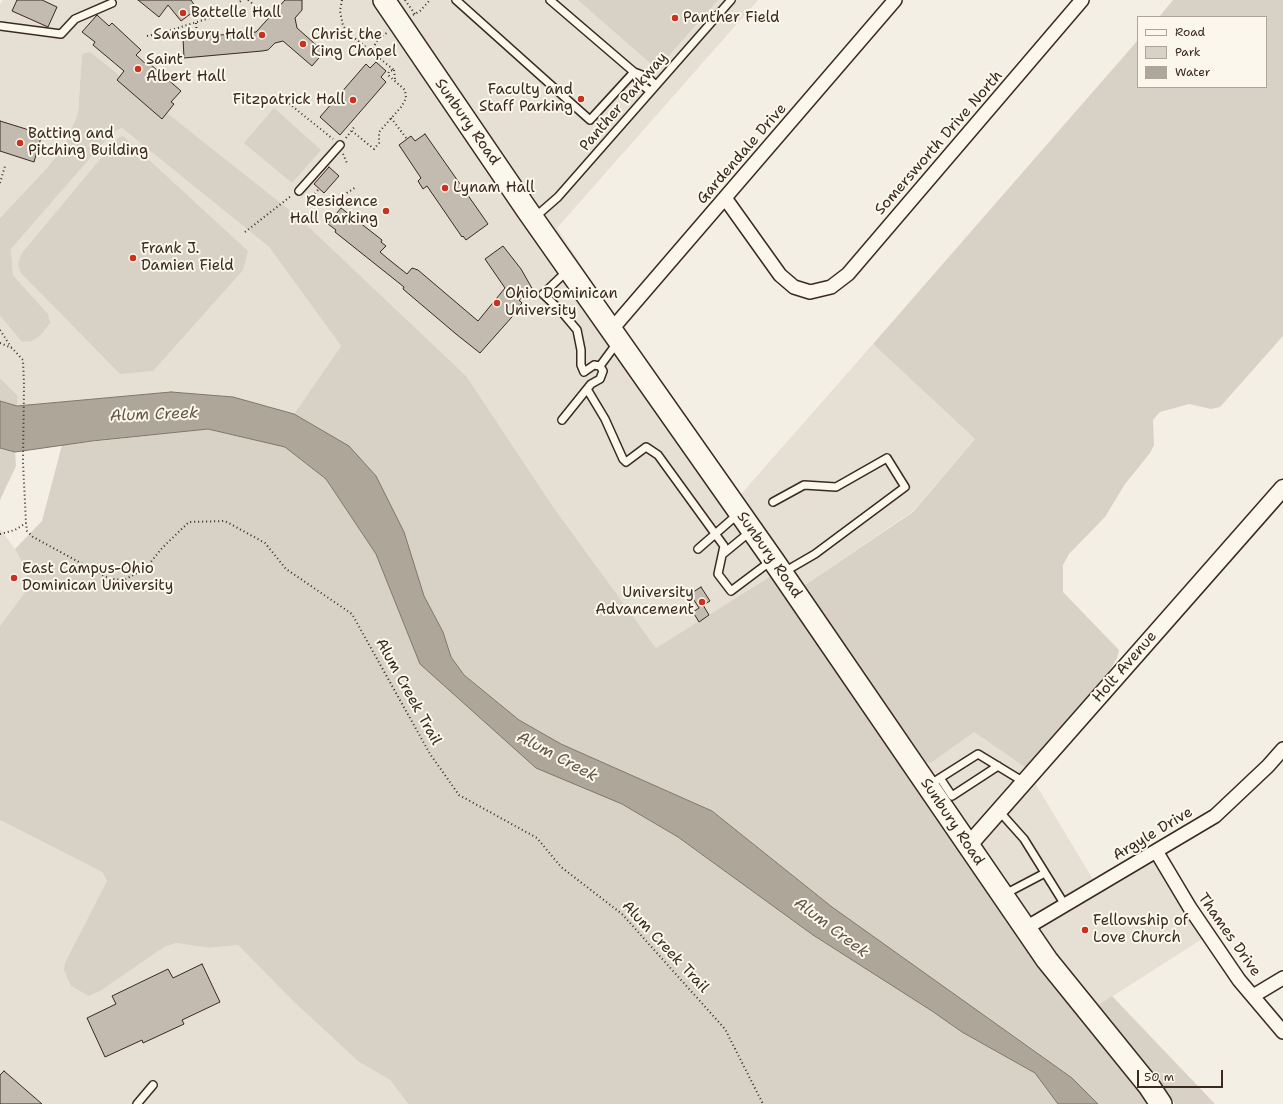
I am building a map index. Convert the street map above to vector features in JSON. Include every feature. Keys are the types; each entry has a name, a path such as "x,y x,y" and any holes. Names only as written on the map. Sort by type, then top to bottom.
{"main road":[{"name":"Sunbury Road","path":"384,0 407,19 534,218 777,567 934,782 968,846 1047,960 1150,1086 1161,1104"}],"street":[{"name":"Gardendale Drive","path":"616,334 725,198 895,0"},
{"name":"Somersworth Drive North","path":"725,198 780,275 794,287 810,292 831,287 848,274 1082,0"},
{"name":"Holt Avenue","path":"968,846 1283,488"},
{"name":"Argyle Drive","path":"1026,928 1215,816 1268,766 1283,749"},
{"name":"Thames Drive","path":"1156,851 1190,908 1239,980 1283,1032"},
{"path":"1253,996 1283,978"}],"lane":[{"path":"456,0 590,120 634,72"},
{"path":"550,0 634,72 647,77 656,85"},
{"name":"Panther Parkway","path":"534,218 558,197 731,0"},
{"path":"0,26 61,34 76,19 112,4"},
{"path":"634,72 639,83 650,91"},
{"path":"299,191 340,145"},
{"path":"570,268 543,294 561,311 577,330 581,350 581,365 585,379 623,459 626,462 641,450 650,448 658,455 724,546 718,574 731,591 777,567 814,554 905,487 886,458 836,487 804,485 773,502"},
{"path":"600,366 616,334"},
{"path":"584,372 594,365 600,366"},
{"path":"562,420 589,387 600,379 603,371 600,366"},
{"path":"698,549 740,513"},
{"path":"723,554 752,530"},
{"path":"998,766 952,796 934,782 978,754 998,766 1024,782"},
{"path":"999,811 1024,839 1065,905"},
{"path":"1002,895 1045,873"},
{"path":"137,1104 153,1085"}],"path":[{"path":"148,36 196,23 231,9 242,0"},
{"path":"248,0 262,11"},
{"path":"343,0 340,11 343,26 371,52 394,70 395,80"},
{"path":"405,0 407,19"},
{"path":"371,52 378,39 407,19 430,0"},
{"path":"196,23 197,34"},
{"path":"352,130 374,149 378,143 379,132 402,106 406,98 405,90 388,75 389,71 394,70"},
{"path":"285,97 287,102 340,145 355,126"},
{"path":"392,118 407,139"},
{"path":"0,183 5,166"},
{"path":"318,190 312,196 336,202 339,198 356,187"},
{"path":"245,232 299,191"},
{"path":"0,330 12,348"},
{"path":"0,343 12,348"},
{"name":"Alum Creek Trail","path":"12,348 23,360 23,462 27,531 33,537 110,579 124,580 146,568 162,548 189,522 225,521 265,543 286,569 352,614 430,754 459,795 537,838 561,867 622,914 725,1029 762,1104"},
{"path":"0,534 15,530 26,523"}],"shaded area":[{"name":"Ohio Dominican University","path":"3,0 758,0 557,228 735,501 873,344 975,439 913,511 802,587 774,574 656,648 554,508 467,377 82,54 78,113 64,147 46,169 0,218 0,4"},
{"path":"122,128 269,247 341,346 294,414 233,397 171,392 17,406 18,396 0,378 0,316 22,342 32,341 40,336 48,314 13,275 11,249 113,132"},
{"name":"East Campus-Ohio Dominican University","path":"0,529 15,549 26,569 28,588 0,626"},
{"path":"974,732 1026,768 1097,886 1160,851 1210,934 1080,1017 911,778 926,762 931,763"},
{"path":"0,820 102,872 107,881 103,889 164,947 176,943 209,948 238,945 294,1002 359,1062 390,1080 408,1104 0,1104"}],"green space":[{"path":"578,0 718,0 657,69"},
{"path":"1173,0 1283,0 1283,336 1220,407 1211,409 1189,404 1160,412 1153,420 1154,445 1150,453 1125,484 1105,517 1069,554 1063,565 1063,592 1119,650 1117,658 1102,683 1026,768 974,732 931,763 926,762 802,587 913,512 975,439 873,344 1137,41 1137,88 1267,88 1267,16 1160,16"},
{"path":"90,52 298,217 467,377 554,508 656,648 774,574 1150,1104 1098,1104 1072,1078 832,907 712,811 561,744 519,720 464,675 451,657 443,632 424,596 404,532 349,446 294,414 341,346 269,247 122,128 113,132 11,249 13,275 48,314 50,323 40,336 32,341 22,342 0,316 0,218 46,169 64,147 78,113 82,54"},
{"path":"274,108 321,150 292,183 244,143"},
{"name":"Frank J. Damien Field","path":"123,136 248,251 243,270 153,371 120,374 21,273 18,264 22,253 118,138"},
{"path":"0,378 18,396 17,406 0,401"},
{"path":"208,429 285,447 326,479 376,554 420,664 622,804 678,837 813,935 932,1011 962,1032 1035,1073 1058,1104 408,1104 390,1080 359,1062 294,1002 238,945 209,948 176,943 164,947 100,991 89,996 71,986 64,970 65,963 107,881 102,872 0,820 0,626 28,588 26,569 15,549 42,521 62,445"},
{"path":"0,448 15,452 16,466 0,500"},
{"path":"1112,996 1215,1104 1175,1104 1168,1093 1097,1006"}],"water":[{"name":"Alum Creek","path":"171,392 233,397 294,414 349,446 376,476 404,532 424,596 443,632 451,657 464,675 519,720 561,744 712,811 832,907 1072,1078 1098,1104 1058,1104 1035,1073 962,1032 932,1011 813,935 678,837 622,804 536,768 420,664 376,554 326,479 285,447 208,429 92,441 15,452 0,448 0,401 17,406"}],"building":[{"path":"17,0 42,0 57,7 48,27 12,11"},
{"name":"Battelle Hall","path":"138,0 191,0 197,9 181,21 168,5 159,17"},
{"name":"Sansbury Hall","path":"285,0 302,0 302,10 295,18 297,28 324,52 312,66 283,41 275,43 268,50 184,58 183,38 256,32"},
{"name":"Saint Albert Hall","path":"97,15 109,26 112,23 141,50 136,55 148,66 150,64 181,91 171,102 174,104 162,119 117,80 124,71 93,45 95,42 82,32"},
{"name":"Fitzpatrick Hall","path":"376,62 386,71 381,77 386,82 340,135 320,117 366,64 370,68"},
{"name":"Batting and Pitching Building","path":"0,121 42,134 34,162 0,151"},
{"name":"Lynam Hall","path":"425,134 488,224 466,240 463,236 462,237 427,186 423,189 418,181 421,178 399,145 411,136 415,141"},
{"path":"329,167 339,176 324,193 314,184"},
{"path":"341,208 382,240 381,242 386,246 380,252 387,258 407,274 412,268 418,270 478,321 505,288 485,259 503,246 521,269 533,290 519,300 522,303 518,308 519,309 480,353 403,289 404,287 335,232 336,230 328,224"},
{"name":"University Advancement","path":"701,587 710,601 703,605 709,615 699,622 693,612 699,608 690,594"},
{"path":"202,964 220,1002 182,1020 184,1024 143,1043 142,1040 105,1057 87,1018 116,1004 112,996 168,969 173,978"},
{"path":"4,1071 42,1104 0,1104 0,1075"}],"place":[{"name":"Battelle Hall","path":"183,13"},
{"name":"Panther Field","path":"675,18"},
{"name":"Sansbury Hall","path":"262,35"},
{"name":"Christ the King Chapel","path":"303,44"},
{"name":"Saint Albert Hall","path":"138,69"},
{"name":"Faculty and Staff Parking","path":"581,99"},
{"name":"Fitzpatrick Hall","path":"353,100"},
{"name":"Batting and Pitching Building","path":"20,143"},
{"name":"Lynam Hall","path":"445,188"},
{"name":"Residence Hall Parking","path":"386,211"},
{"name":"Frank J. Damien Field","path":"133,258"},
{"name":"Ohio Dominican University","path":"497,303"},
{"name":"East Campus-Ohio Dominican University","path":"14,578"},
{"name":"University Advancement","path":"702,602"},
{"name":"Fellowship of Love Church","path":"1085,930"}]}
